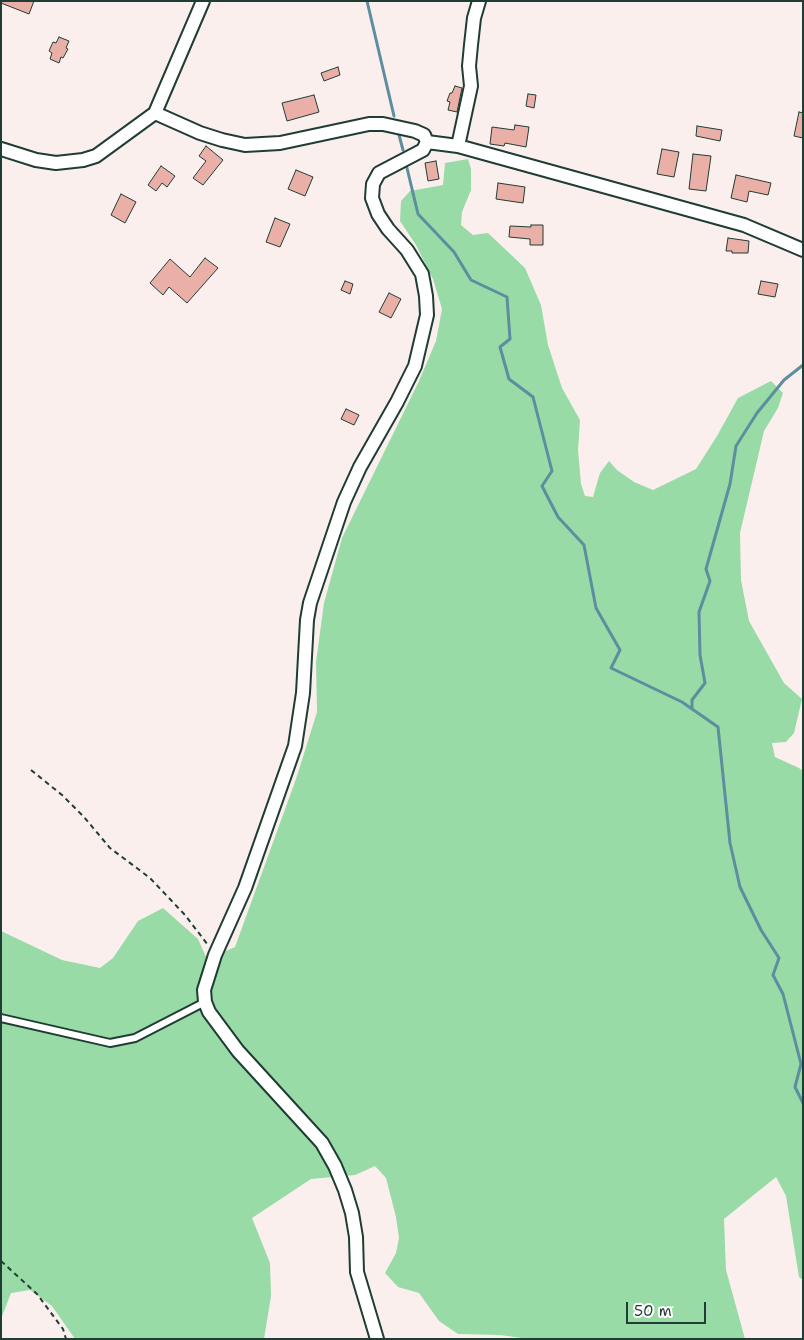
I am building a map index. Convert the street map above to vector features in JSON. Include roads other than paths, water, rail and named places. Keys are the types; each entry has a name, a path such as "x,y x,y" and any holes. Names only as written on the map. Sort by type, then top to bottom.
{"street":[{"path":"1,149 49,162 84,160 96,156 155,113 203,1"},
{"path":"458,146 471,86 469,66 470,45 479,1"},
{"path":"155,113 200,133 245,145 280,143 369,124 383,124 415,131 424,135 428,142"},
{"path":"428,142 458,146 744,225 803,250"},
{"path":"377,1339 357,1272 356,1237 352,1213 335,1166 322,1143 238,1051 209,1012 205,1002 204,990 216,955 245,888 295,746 303,693 307,620 310,603 344,502 360,467 415,366 427,315 422,274 407,250 388,229 378,214 372,198 373,184 380,173 423,150 428,142"}],"lane":[{"path":"1,1018 110,1043 135,1038 205,1002"}],"waterway":[{"path":"367,1 394,116"},
{"path":"399,135 403,150"},
{"path":"407,168 418,214 454,252 471,280 507,297 510,339 500,347 509,379 533,397 552,471 542,486 558,517 584,545 596,608 620,650 611,668 682,702 718,727 730,843 740,887 761,930 779,958 773,975 783,994 801,1064 795,1087 803,1103"},
{"path":"692,709 692,700 705,683 700,655 699,612 710,581 706,569 730,484 736,446 757,413 784,380 803,365"}]}
